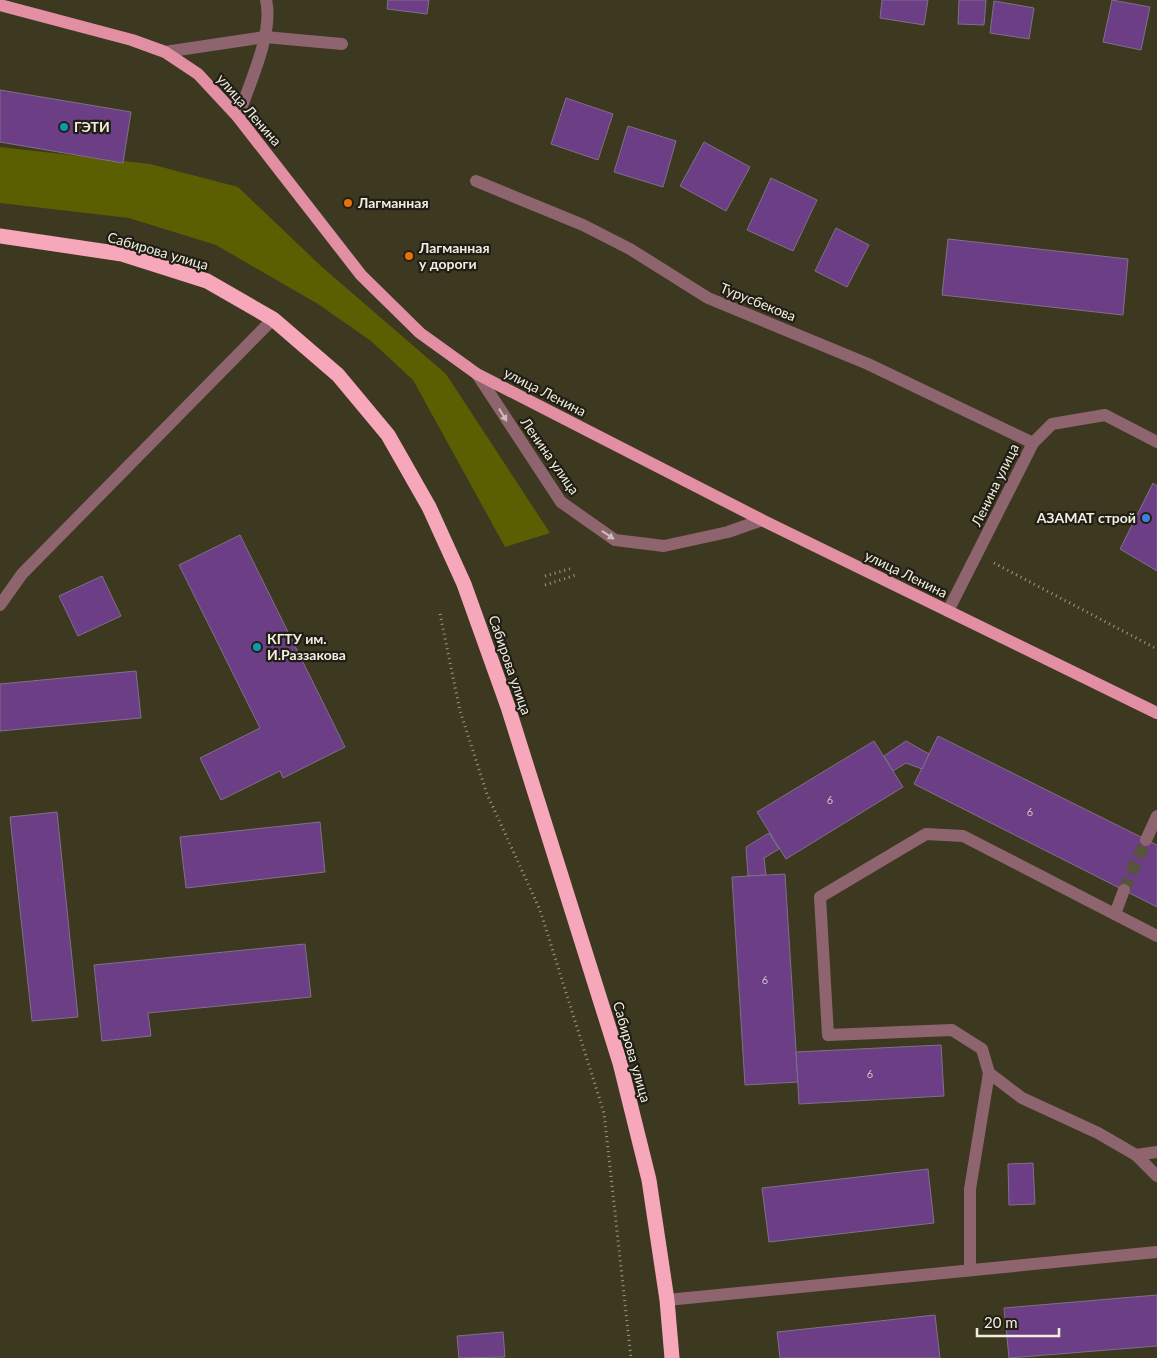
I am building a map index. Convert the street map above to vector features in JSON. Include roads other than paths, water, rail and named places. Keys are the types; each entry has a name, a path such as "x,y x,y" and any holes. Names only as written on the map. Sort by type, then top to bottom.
{"highway":[{"name":"Сабирова улица","path":"0,236 122,254 207,281 273,319 338,375 388,435 429,507 464,584 508,707 620,1063 649,1180 667,1300 672,1358"}],"main road":[{"name":"улица Ленина","path":"0,5 132,40 165,52 198,74 238,117 361,275 420,333 477,374 762,520 1157,713"}],"street":[{"path":"238,117 265,37 268,8 266,0"},
{"path":"165,52 265,37 342,44"},
{"name":"Турусбекова","path":"476,181 584,225 630,249 708,298 868,364 1033,442"},
{"path":"0,605 22,574 273,319"},
{"name":"Ленина улица","path":"477,374 561,502 615,540 664,546 728,532 762,520"},
{"name":"Ленина улица","path":"948,611 1033,442 1052,424 1105,415 1157,442"},
{"path":"1146,840 1157,816"},
{"path":"970,1269 970,1189 989,1073 982,1049 952,1030 828,1035 820,897 926,834 963,836 1157,936"},
{"path":"1115,914 1124,890"},
{"path":"989,1073 1022,1098 1098,1132 1136,1155 1157,1176"},
{"path":"1136,1155 1157,1152"},
{"path":"667,1300 1157,1252"}],"tunnel":[{"path":"1124,890 1146,840"}],"place":[{"name":"ГЭТИ","path":"64,127"},
{"name":"Лагманная","path":"348,203"},
{"name":"Лагманная у дороги","path":"409,256"},
{"name":"АЗАМАТ строй","path":"1146,518"},
{"name":"КГТУ им. И.Раззакова","path":"257,647"}]}
